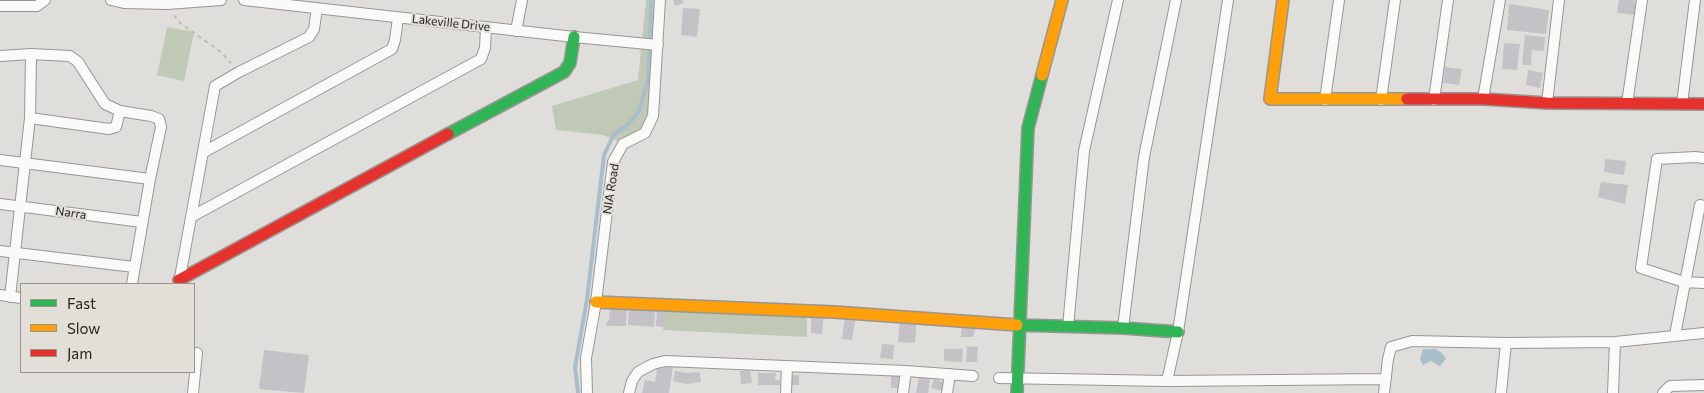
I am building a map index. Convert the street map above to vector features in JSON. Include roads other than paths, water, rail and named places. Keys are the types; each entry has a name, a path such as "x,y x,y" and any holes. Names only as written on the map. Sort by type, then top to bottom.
{"street":[{"path":"0,6 37,6 45,0"},
{"path":"111,0 124,3 168,4 221,0"},
{"name":"Lakeville Drive","path":"244,0 658,45"},
{"path":"516,30 522,0"},
{"name":"NIA Road","path":"587,393 586,358 596,302 613,162 624,144 645,133 653,116 660,0"},
{"path":"1017,393 1028,128 1062,0"},
{"path":"1068,327 1084,151 1118,0"},
{"path":"1123,328 1144,157 1176,0"},
{"path":"1167,381 1178,332 1228,0"},
{"path":"1283,0 1270,99 1483,99 1547,103 1704,104"},
{"path":"1325,100 1339,0"},
{"path":"1381,100 1395,0"},
{"path":"1434,100 1448,0"},
{"path":"1483,99 1500,0"},
{"path":"1547,103 1559,0"},
{"path":"1627,104 1642,0"},
{"path":"1682,104 1694,0"},
{"path":"179,282 215,86 309,37 314,29 317,8"},
{"path":"204,152 392,49 398,18"},
{"path":"191,217 481,59 485,48 486,27"},
{"path":"179,282 564,72 570,63 574,37"},
{"path":"0,56 31,54 70,56 78,62 105,104 120,111 159,119 161,127 132,283"},
{"path":"20,298 5,296 16,253 30,118 31,54"},
{"path":"30,118 108,129 116,127 120,111"},
{"path":"1704,158 1657,159 1641,268 1684,282 1704,283"},
{"path":"0,160 150,179"},
{"name":"Narra","path":"0,204 142,222"},
{"path":"1675,335 1700,205 1704,206"},
{"path":"0,250 134,267"},
{"path":"596,302 834,312 1021,325 1123,328 1178,332"},
{"path":"1384,393 1391,347 1412,341 1506,343 1616,342 1704,333"},
{"path":"1613,393 1616,342"},
{"path":"1501,393 1506,343"},
{"path":"193,393 197,353"},
{"path":"629,393 632,381 638,372 665,360 906,371 973,376"},
{"path":"786,393 787,366"},
{"path":"903,393 906,371"},
{"path":"947,393 950,374"},
{"path":"999,378 1167,381 1386,379"},
{"path":"1663,393 1670,386 1704,385"}],"water":[{"path":"1423,349 1435,349 1442,353 1446,359 1440,366 1431,361 1423,365 1420,359"}],"waterway":[{"path":"650,39 651,0"},
{"path":"578,393 575,367 587,299 604,155 614,134 628,125 639,111 648,80 650,49"}]}
